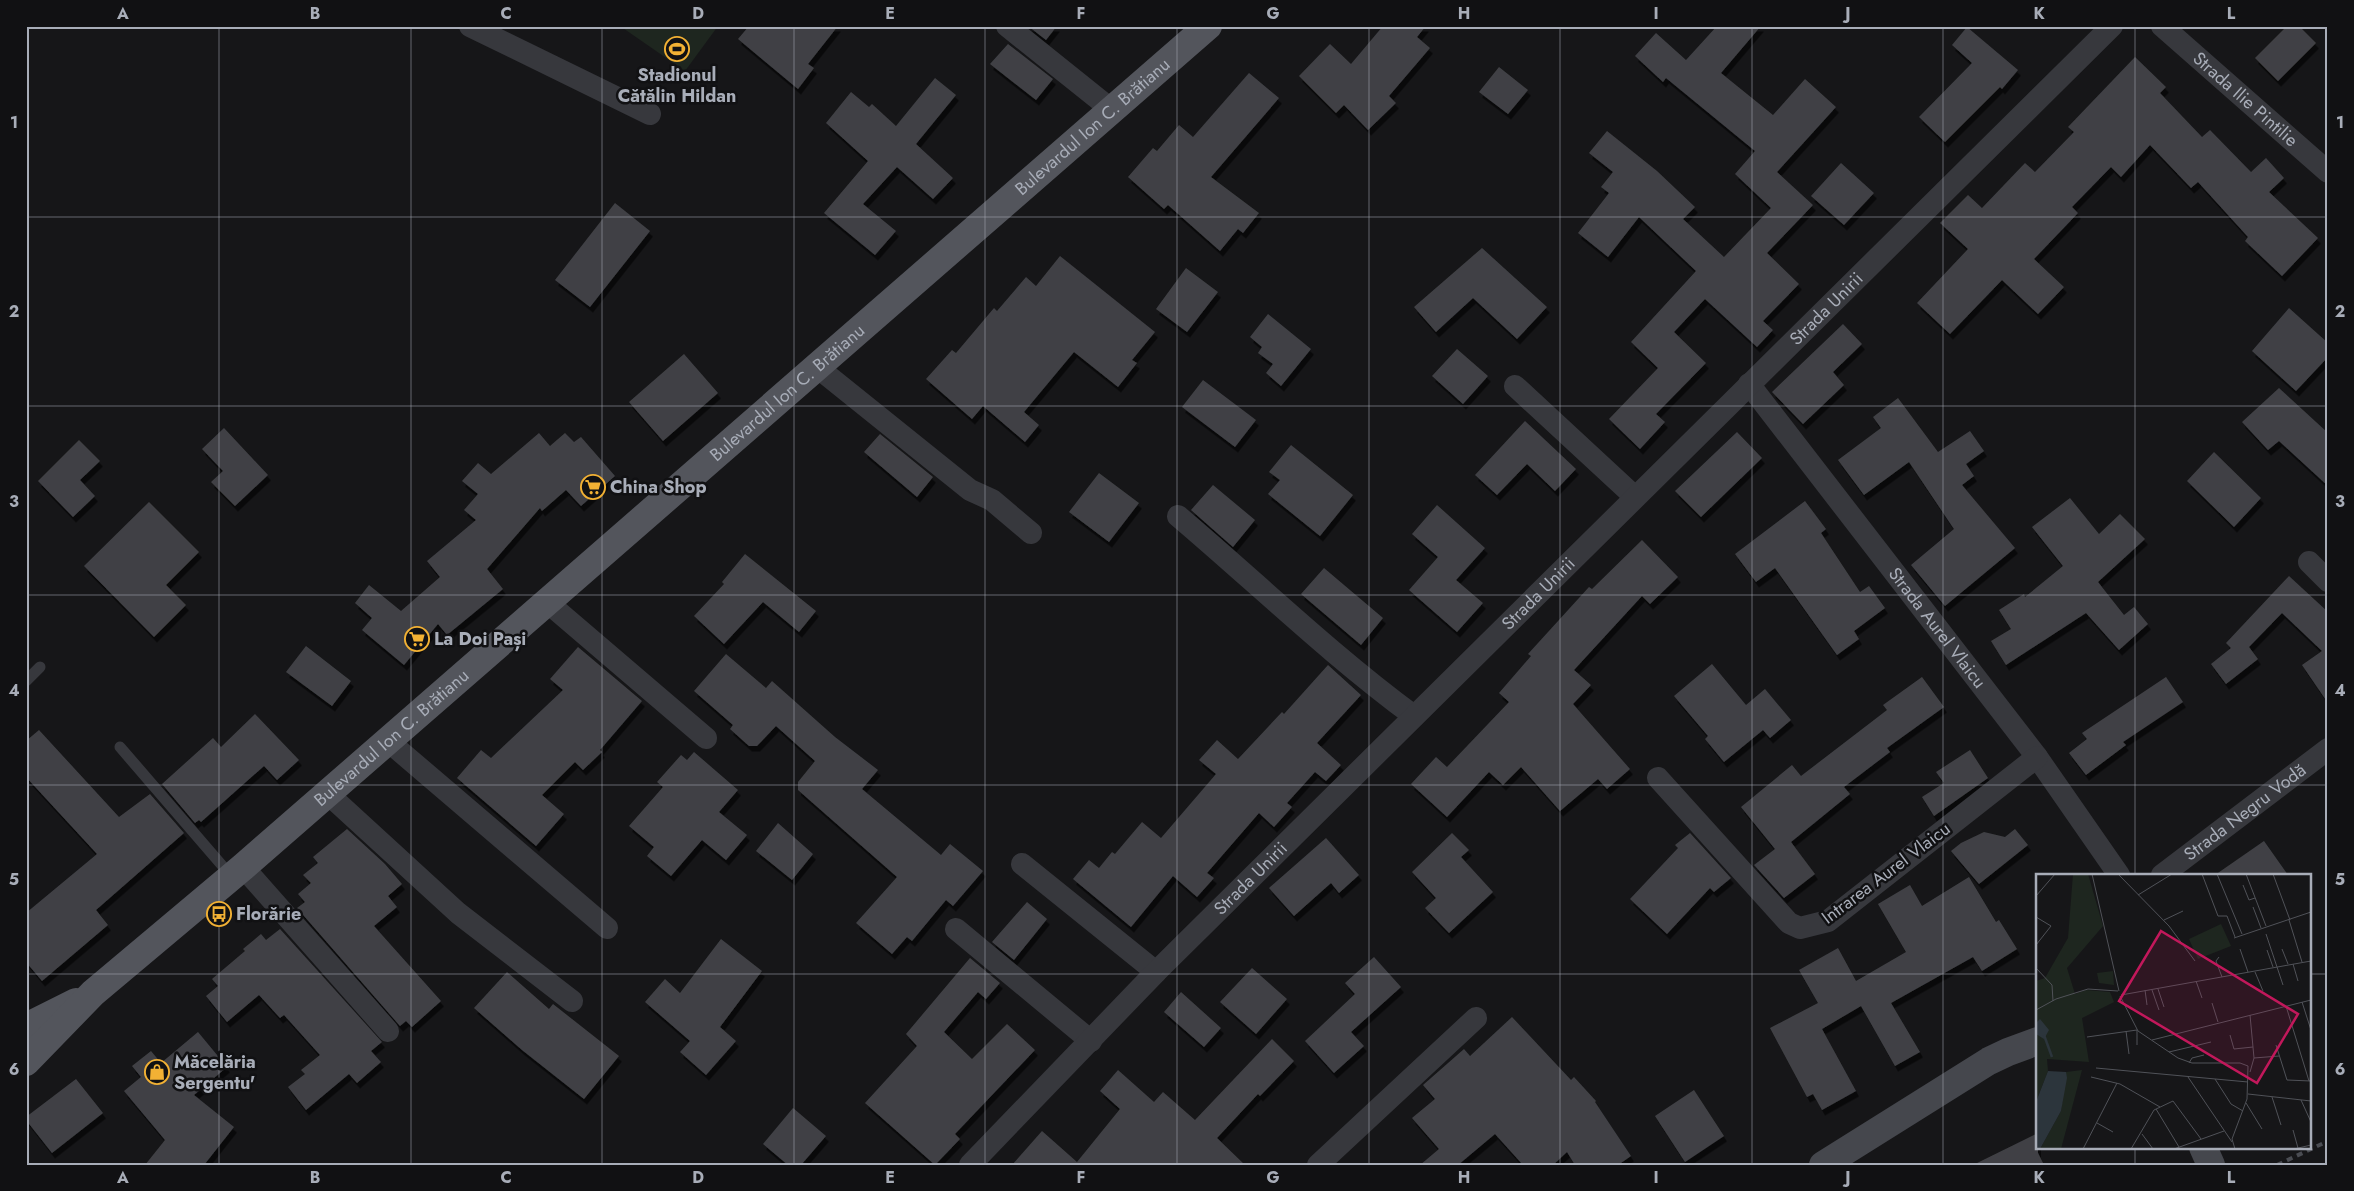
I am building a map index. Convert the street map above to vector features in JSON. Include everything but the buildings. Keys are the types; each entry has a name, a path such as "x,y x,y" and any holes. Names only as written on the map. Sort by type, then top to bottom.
{"main road":[{"name":"Bulevardul Ion C. Brătianu","path":"26,1062 94,994 388,741 1208,26"},
{"name":"Bulevardul Ion C. Brătianu","path":"26,1027 94,994"},
{"path":"1823,1165 1989,1061 2036,1042"},
{"path":"2204,1148 2212,1165"}],"street":[{"path":"470,26 650,114"},
{"path":"1007,26 1112,110"},
{"name":"Strada Unirii","path":"970,1165 1156,972 2112,26"},
{"name":"Strada Ilie Pintilie","path":"2162,26 2328,172"},
{"path":"817,367 970,490 992,500 1031,533"},
{"name":"Strada Aurel Vlaicu","path":"1749,384 2037,757 2118,874"},
{"path":"1516,386 1635,497"},
{"path":"1178,516 1248,576 1297,622 1414,716"},
{"path":"2309,562 2328,581"},
{"path":"547,602 706,738"},
{"path":"388,741 607,928"},
{"name":"Strada Negru Vodă","path":"2163,874 2328,749"},
{"name":"Intrarea Aurel Vlaicu","path":"1658,778 1789,923 1800,928 1828,920 2037,757"},
{"path":"327,793 458,913 572,1001"},
{"path":"1022,864 1156,972"},
{"path":"237,872 388,1031"},
{"path":"956,929 1091,1041"},
{"path":"1318,1165 1476,1018"}],"lane":[{"path":"26,681 40,667"},
{"path":"120,747 237,872"}],"shaded area":[{"name":"Stadionul Cătălin Hildan","path":"620,26 718,26 685,71"}],"railway":[{"path":"2277,1165 2328,1141"}],"place":[{"name":"Stadionul Cătălin Hildan","path":"677,49"},
{"name":"China Shop","path":"593,487"},
{"name":"La Doi Pași","path":"417,639"},
{"name":"Florărie","path":"219,914"},
{"name":"Măcelăria Sergentu'","path":"157,1072"}]}
